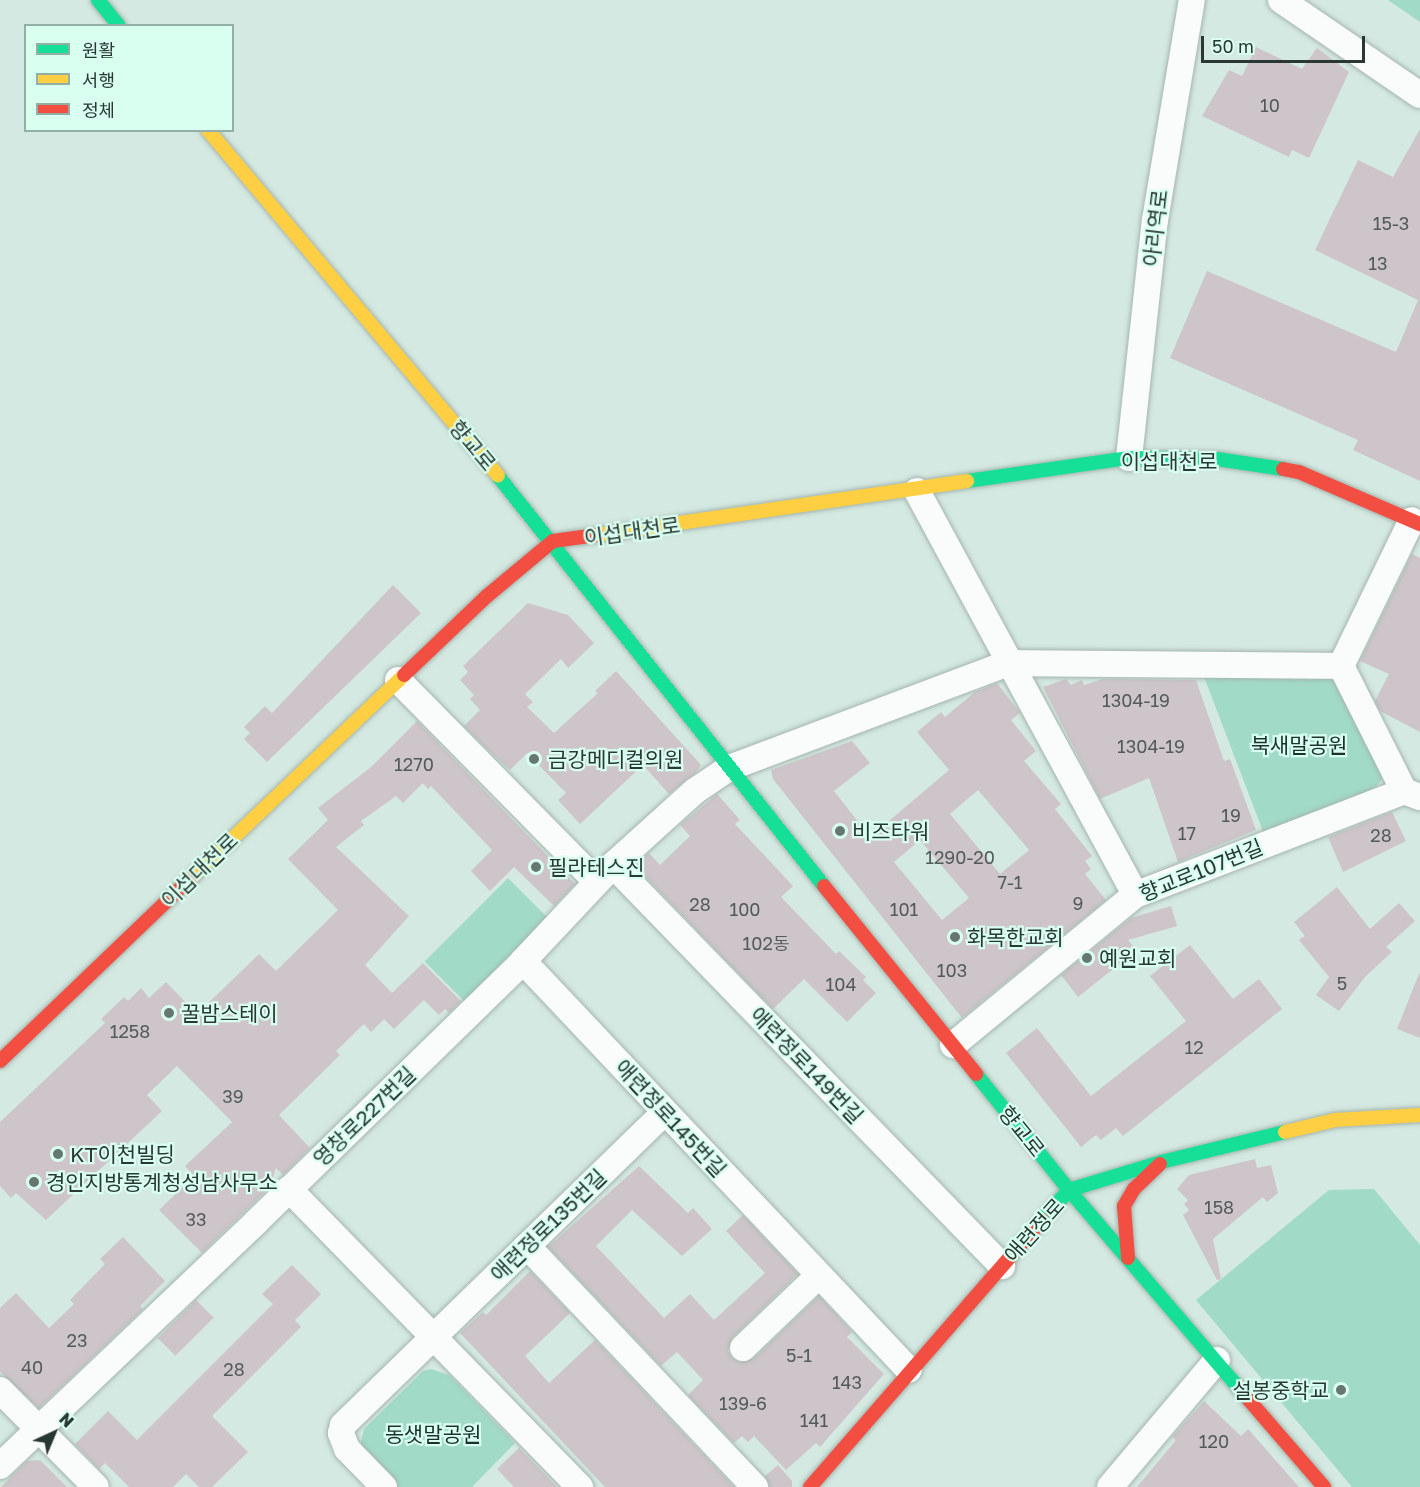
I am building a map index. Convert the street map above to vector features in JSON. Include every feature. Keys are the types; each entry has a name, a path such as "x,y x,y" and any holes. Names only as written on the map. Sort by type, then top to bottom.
{"street":[{"path":"98,0 117,24"},
{"name":"아리역로","path":"1129,458 1155,220 1192,0"},
{"path":"1281,0 1420,95"},
{"name":"향교로","path":"210,132 553,541 729,768 1069,1190 1324,1487"},
{"name":"이섭대천로","path":"0,1061 487,596 553,541 917,491 1129,458 1217,459 1299,472 1416,522 1341,666"},
{"path":"917,491 1135,895"},
{"path":"729,768 1008,663 1341,666 1412,794"},
{"path":"398,680 604,873"},
{"name":"영창로227번길","path":"0,1466 523,961 604,873 701,786 729,768"},
{"name":"향교로107번길","path":"953,1045 1135,895 1412,794"},
{"name":"애련정로149번길","path":"604,873 1002,1266"},
{"name":"애련정로145번길","path":"523,961 909,1370"},
{"name":"애련정로135번길","path":"384,1487 347,1449 341,1433 343,1425 665,1112"},
{"name":"애련정로","path":"810,1487 909,1370 1069,1190 1161,1162 1335,1120 1420,1115"},
{"path":"1128,1258 1123,1224 1125,1201 1161,1162"},
{"path":"289,1189 580,1487"},
{"path":"527,1246 755,1487"},
{"path":"743,1348 819,1275"},
{"path":"1110,1487 1217,1360"},
{"path":"0,1390 96,1487"}],"green space":[{"path":"1388,0 1420,0 1420,22"},
{"name":"북새말공원","path":"1337,671 1383,776 1381,781 1374,788 1264,834 1203,674"},
{"path":"508,878 549,919 466,1002 425,961"},
{"name":"설봉중학교","path":"1374,1189 1420,1245 1420,1487 1352,1487 1196,1300 1329,1190"},
{"name":"동샛말공원","path":"431,1369 449,1375 515,1443 472,1487 397,1487 360,1446 364,1429 423,1371"}],"building":[{"path":"1256,47 1302,69 1317,48 1349,72 1309,158 1292,150 1289,157 1202,116 1229,70 1242,76"},
{"path":"1420,129 1420,481 1353,450 1358,440 1170,358 1207,271 1396,352 1418,300 1315,250 1358,160 1393,177"},
{"path":"1412,554 1420,558 1420,732 1380,711 1375,701 1389,674 1360,661"},
{"path":"393,585 421,613 267,762 244,739 250,733 244,727 265,706 272,713"},
{"path":"528,603 568,615 594,643 568,668 561,659 525,694 533,702 527,707 554,733 598,693 595,691 616,671 701,765 696,772 669,794 643,765 580,824 558,800 566,793 527,753 510,770 464,726 480,710 470,699 474,695 460,680 468,672 463,666"},
{"path":"1066,679 1071,685 1082,680 1084,685 1103,679 1196,680 1224,761 1230,759 1256,830 1178,862 1149,778 1100,799 1043,687"},
{"path":"997,683 1020,713 1011,720 1036,751 1024,761 1061,804 1055,809 1092,856 1085,861 1091,869 1085,874 1106,900 962,1018 773,779 771,770 852,741 870,763 834,791 870,837 949,770 917,732 941,712 945,717 975,692","holes":["978,790 1029,850 1000,874 950,814","920,840 969,898 942,920 894,862"]},
{"path":"417,721 575,884 554,906 514,867 490,891 471,871 492,850 431,786 428,789 423,783 403,803 396,796 361,821 364,825 336,847 409,916 365,965 392,993 423,963 461,1001 449,1013 445,1009 439,1015 424,1000 394,1029 384,1019 371,1032 364,1024 336,1051 340,1055 279,1115 310,1148 283,1175 276,1168 270,1187 202,1253 159,1210 194,1176 185,1166 232,1122 177,1066 147,1095 162,1111 46,1220 16,1193 11,1198 0,1186 0,1122 105,1023 101,1019 124,997 128,1001 141,988 149,998 166,982 197,1014 259,954 276,971 338,910 288,859 328,820 318,808 371,767"},
{"path":"717,794 740,820 735,824 793,886 781,897 836,954 839,951 866,977 863,980 876,993 847,1022 804,979 773,1009 635,866 649,853 660,865 690,836 680,825"},
{"path":"1392,812 1406,841 1343,872 1328,837"},
{"path":"1337,887 1370,929 1399,903 1415,921 1386,947 1392,952 1365,977 1339,1011 1316,995 1329,977 1299,940 1305,936 1294,922"},
{"path":"1171,906 1177,926 1128,940 1133,946 1119,958 1122,962 1078,997 1061,975 1131,918"},
{"path":"1190,945 1233,999 1259,979 1282,1009 1123,1136 1116,1128 1101,1140 1096,1135 1081,1147 1006,1053 1037,1028 1091,1096 1186,1021 1150,976"},
{"path":"1420,974 1420,1038 1397,1029"},
{"path":"1255,1159 1257,1168 1271,1165 1278,1193 1267,1202 1263,1197 1213,1239 1221,1279 1217,1280 1183,1215 1189,1210 1184,1204 1188,1200 1177,1189 1189,1175"},
{"path":"639,1166 688,1213 693,1208 712,1229 682,1256 632,1210 596,1246 664,1318 690,1294 714,1320 765,1273 726,1231 743,1215 798,1274 732,1338 728,1351 732,1358 739,1362 753,1359 819,1296 852,1332 847,1337 884,1374 820,1447 816,1443 786,1470 754,1436 748,1442 742,1436 734,1443 688,1395 703,1380 677,1352 661,1366 548,1247"},
{"path":"123,1237 165,1281 140,1306 143,1309 39,1408 0,1372 0,1308 16,1293 49,1328 74,1304 70,1300 105,1264 100,1259"},
{"path":"292,1265 321,1294 295,1320 301,1327 212,1416 248,1452 212,1487 199,1487 186,1474 173,1487 129,1487 105,1463 99,1469 75,1444 108,1411 137,1440 273,1304 262,1294"},
{"path":"530,1271 570,1313 525,1356 549,1383 595,1340 734,1487 605,1487 460,1333 483,1312 486,1315"},
{"path":"196,1300 214,1318 175,1356 158,1338"},
{"path":"1204,1401 1241,1436 1248,1429 1299,1487 1137,1487 1176,1440 1172,1437"},
{"path":"519,1448 557,1487 514,1487 497,1469"},
{"path":"40,1460 67,1487 1,1487 27,1461"},
{"path":"778,1465 792,1481 792,1487 770,1487 765,1476"}],"traffic: fast":[{"path":"98,0 117,24"},
{"path":"967,481 1129,458 1217,459 1283,469"},
{"path":"498,476 824,886"},
{"path":"976,1074 1069,1190 1249,1400"},
{"path":"1042,1220 1069,1190 1161,1162 1285,1132"}],"traffic: slow":[{"path":"210,132 498,476"},
{"path":"597,535 967,481"},
{"path":"191,878 404,675"},
{"path":"1285,1132 1335,1120 1420,1115"}],"traffic: jam":[{"path":"1283,469 1299,472 1420,524"},
{"path":"404,675 487,596 553,541 597,535"},
{"path":"0,1061 191,878"},
{"path":"824,886 976,1074"},
{"path":"1128,1258 1124,1206 1134,1189 1160,1164"},
{"path":"810,1487 1042,1220"},
{"path":"1249,1400 1324,1487"}],"place":[{"name":"금강메디컬의원","path":"534,759"},
{"name":"비즈타워","path":"840,831"},
{"name":"필라테스진","path":"536,867"},
{"name":"화목한교회","path":"955,937"},
{"name":"예원교회","path":"1087,958"},
{"name":"꿀밤스테이","path":"169,1013"},
{"name":"KT이천빌딩","path":"58,1154"},
{"name":"경인지방통계청성남사무소","path":"34,1182"},
{"name":"설봉중학교","path":"1341,1390"}]}
